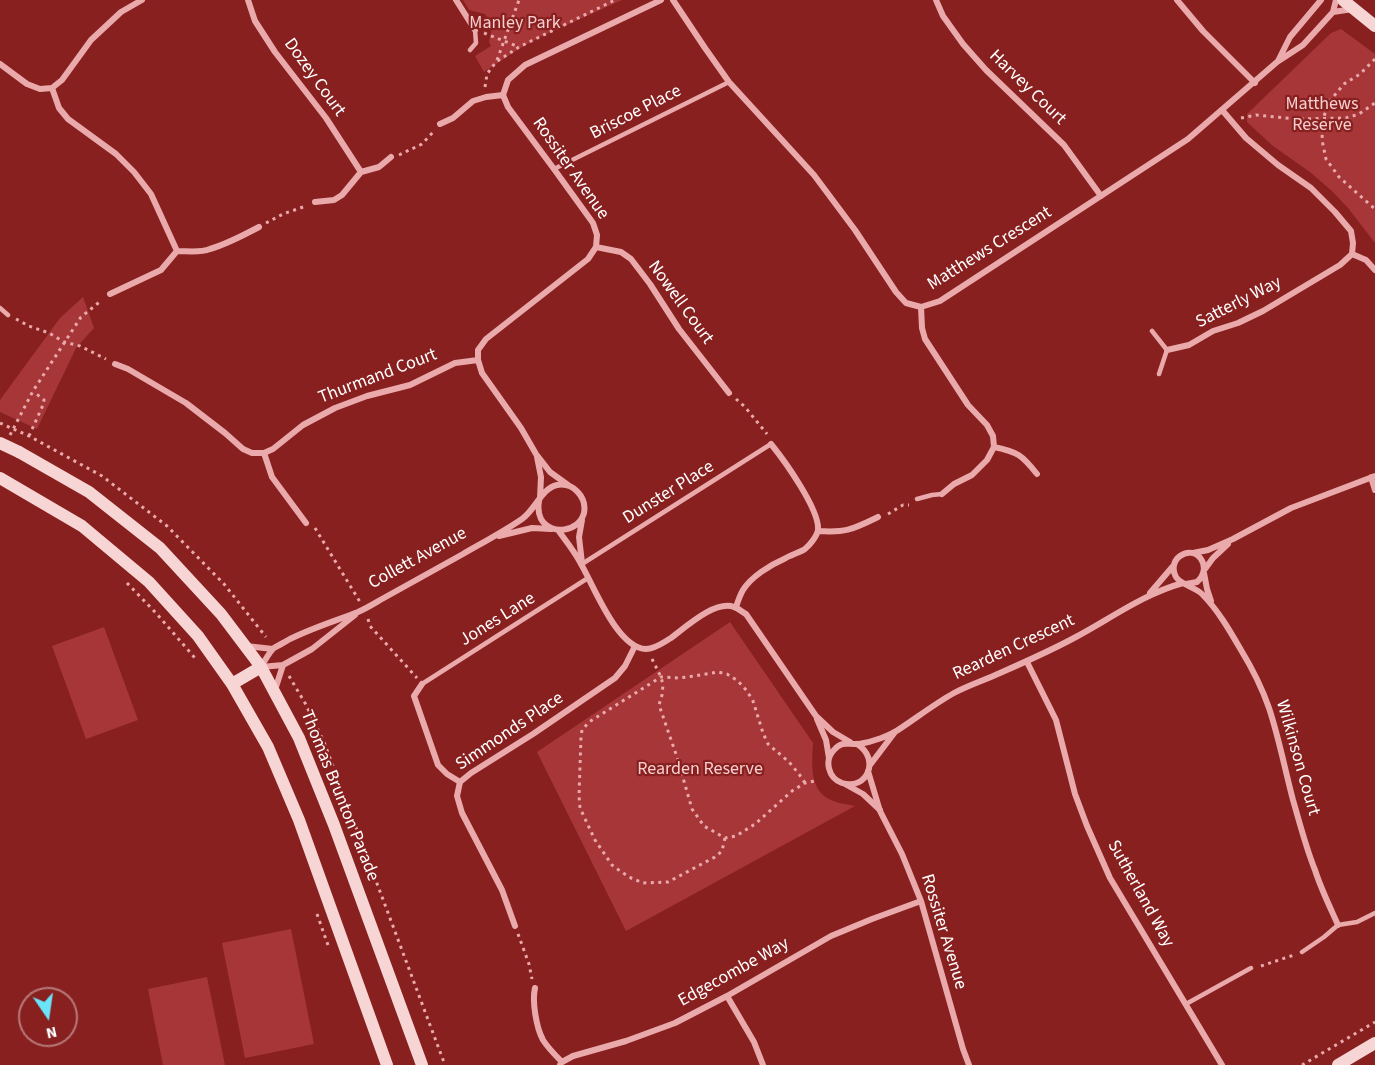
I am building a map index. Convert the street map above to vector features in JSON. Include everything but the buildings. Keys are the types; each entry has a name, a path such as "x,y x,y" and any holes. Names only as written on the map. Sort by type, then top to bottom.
{"street":[{"path":"0,64 27,84 40,89 52,88 62,80 91,40 121,12 142,0"},
{"name":"Dozey Court","path":"248,0 255,21 270,44 326,118 361,172"},
{"path":"456,0 475,30"},
{"path":"440,124 453,118 473,101 503,95 508,80 525,65 661,0"},
{"name":"Matthews Crescent","path":"673,0 729,82 814,176 855,230 896,292 906,303 921,307 940,301 1188,139 1277,62 1303,45 1333,12 1336,0"},
{"name":"Harvey Court","path":"936,0 963,44 986,70 1064,145 1101,196"},
{"path":"1177,0 1203,31 1255,83"},
{"name":"Matthews Crescent","path":"1277,62 1290,37 1321,0"},
{"path":"1343,0 1375,26"},
{"path":"1333,12 1353,9"},
{"path":"52,88 59,108 68,119 116,154 146,186 177,251"},
{"name":"Rossiter Avenue","path":"478,360 477,350 486,339 588,259 596,247 597,235 593,223 508,107 503,95"},
{"path":"1222,110 1246,138 1278,165 1311,188 1335,212 1351,231 1352,254 1366,260 1375,270"},
{"path":"315,202 334,200 342,195 361,172 379,167 391,157"},
{"path":"177,251 209,250 259,227"},
{"name":"Nowell Court","path":"596,247 621,252 631,260 650,284 679,329 729,393"},
{"path":"110,294 161,270 177,251"},
{"name":"Satterly Way","path":"1167,350 1189,345 1263,311 1340,265 1352,254"},
{"path":"921,307 925,339 968,405 987,425 993,436 994,447 987,460 972,475 954,484 942,494"},
{"path":"478,360 482,373 521,428 536,454 550,472 581,495 584,502 579,537 582,564"},
{"name":"Thurmand Court","path":"264,453 273,449 303,425 335,408 367,396 410,385 455,363 478,360"},
{"path":"115,364 128,369 186,403 243,449 252,453 264,453 272,477 306,523"},
{"name":"Thomas Brunton Parade","path":"4,440 19,452 89,492 160,548 222,614 261,667 299,738 334,825 422,1065"},
{"path":"736,607 744,589 753,578 805,548 818,531 809,502 787,465 771,444"},
{"path":"994,447 1011,451 1025,458 1037,474"},
{"path":"536,454 541,477 538,511 541,519 546,525 555,529 566,530 579,522 583,515"},
{"path":"1233,539 1213,558 1202,578 1197,582 1185,583 1176,577 1174,565 1181,555 1208,550 1291,508 1373,476 1375,490"},
{"path":"3,479 82,526 149,582 198,636 232,684 268,747 299,820 387,1065"},
{"path":"540,499 548,488 568,485"},
{"name":"Collett Avenue","path":"261,667 273,649 303,633 360,611 492,537 524,517 540,499"},
{"path":"818,531 850,530 879,517"},
{"name":"Collett Avenue","path":"492,537 532,528 555,529"},
{"path":"555,529 582,564 606,613 625,639 635,646 647,649 660,645 722,605 736,607 746,614 816,716 826,740 829,759"},
{"path":"1193,553 1202,559 1204,571"},
{"name":"Rearden Crescent","path":"1147,596 1174,565"},
{"name":"Wilkinson Court","path":"1204,571 1213,606"},
{"name":"Wilkinson Court","path":"1185,583 1200,592 1213,606 1252,669 1269,708 1315,870 1338,925"},
{"name":"Rearden Crescent","path":"853,743 896,732 955,693 1026,662 1147,596 1185,583"},
{"name":"Collett Avenue","path":"232,684 261,667 283,665 312,649 360,611"},
{"path":"245,646 273,649"},
{"name":"Simmonds Place","path":"515,926 502,890 462,813 457,796 460,782 615,678 625,666 635,646"},
{"name":"Sutherland Way","path":"1026,662 1056,720 1075,794 1110,878 1222,1065"},
{"path":"274,693 283,665"},
{"path":"422,684 414,696 438,765 460,782"},
{"path":"816,716 833,732 853,743 867,752 869,768 865,776 855,783 843,783 831,774 828,766 829,759 836,747 853,743"},
{"name":"Rearden Crescent","path":"869,768 896,732"},
{"name":"Rossiter Avenue","path":"869,768 880,811 902,854 921,901 969,1065"},
{"name":"Rossiter Avenue","path":"843,783 863,795 880,811"},
{"name":"Edgecombe Way","path":"561,1064 573,1056 626,1041 675,1023 831,936 921,901"},
{"path":"534,987 533,999 541,1037 561,1064"},
{"path":"727,996 754,1042 763,1065"},
{"path":"1338,1065 1375,1043"}],"lane":[{"path":"470,50 476,43 475,30"},
{"name":"Briscoe Place","path":"554,169 729,82"},
{"path":"0,308 8,315"},
{"path":"1152,331 1167,350 1159,374"},
{"name":"Dunster Place","path":"582,564 771,444"},
{"path":"917,499 942,494"},
{"name":"Jones Lane","path":"422,684 588,578"},
{"path":"1302,952 1338,925 1357,922 1375,913"},
{"path":"1186,1004 1251,968"}],"path":[{"path":"486,97 484,85 487,74 496,62 519,0"},
{"path":"496,62 519,47 615,0"},
{"path":"475,30 519,47"},
{"path":"1375,59 1360,74 1344,84 1329,102 1323,119 1322,140 1326,159 1338,177 1375,209"},
{"path":"1233,123 1241,118 1256,115 1296,119 1346,118 1359,114 1375,103"},
{"path":"391,157 422,144 440,124"},
{"path":"259,227 283,214 315,202"},
{"path":"4,440 81,316 110,294"},
{"path":"8,315 29,326 50,333 64,342 81,346 115,364"},
{"path":"29,436 44,400 33,391"},
{"path":"729,393 745,407 767,434 771,444"},
{"path":"879,517 892,513 903,505 914,504 917,499"},
{"path":"123,579 156,613 201,666"},
{"path":"647,649 663,685 658,705 677,757 692,809 704,826 725,838 736,836 755,824 792,791 805,783 814,781"},
{"path":"725,838 722,851 715,857 668,882 643,883 612,865 595,840 580,808 582,730 589,722 661,677 679,678 709,672 727,674 738,681 753,701 768,744 789,762 805,783"},
{"path":"315,910 331,953"},
{"path":"515,926 529,964 534,987"},
{"path":"1251,968 1302,952"},
{"path":"1302,1065 1375,1022"}],"green space":[{"name":"Manley Park","path":"463,0 622,0 540,37 484,72 475,56 491,46 489,42 492,27 485,14 469,10"},
{"name":"Matthews Reserve","path":"1341,29 1375,54 1375,243 1333,192 1310,172 1273,146 1247,122 1247,114 1331,33"},
{"path":"83,297 94,328 76,348 37,429 0,412 0,400 60,318"},
{"name":"Rearden Reserve","path":"730,622 813,743 814,781 821,793 830,800 855,806 626,931 537,752"},
{"path":"104,627 138,720 86,739 52,646"},
{"path":"291,929 314,1044 245,1058 222,943"},
{"path":"207,977 225,1065 163,1065 148,989"}]}
